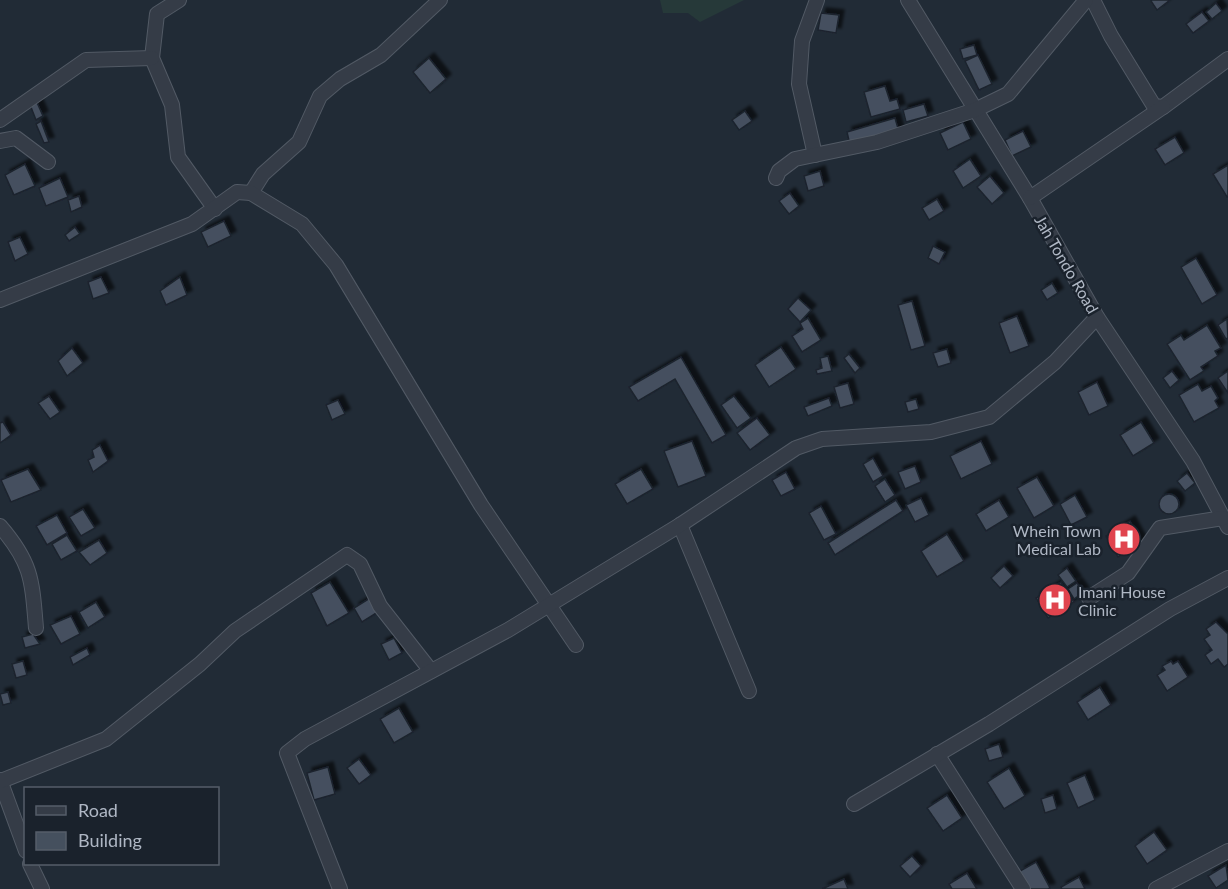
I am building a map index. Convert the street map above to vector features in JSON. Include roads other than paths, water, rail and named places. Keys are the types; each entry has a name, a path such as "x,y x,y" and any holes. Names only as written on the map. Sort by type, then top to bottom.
{"street":[{"path":"179,0 162,5 157,14 152,58 172,105 178,157 215,209"},
{"path":"252,193 263,174 299,142 320,96 340,79 381,55 440,0"},
{"path":"815,155 799,84 802,41 817,0"},
{"name":"Jah Tondo Road","path":"908,0 1030,198 1097,317 1193,461 1226,523"},
{"path":"776,178 779,171 795,159 877,142 975,110 1008,94 1086,0"},
{"path":"1093,0 1154,106 1163,107"},
{"path":"0,120 86,60 152,58"},
{"path":"1030,198 1163,107 1228,59"},
{"path":"0,141 16,138 48,162"},
{"path":"0,300 192,224 237,192 252,193 302,224 336,265 481,505 576,645"},
{"path":"340,889 287,753 305,739 508,630 680,525 796,448 822,439 931,432 989,417 1055,362 1097,317"},
{"path":"1089,598 1128,573 1160,528 1226,523"},
{"path":"680,525 749,691"},
{"path":"0,526 21,549 32,578 36,628"},
{"path":"24,846 0,780 106,739 200,664 235,631 347,555 360,564 380,606 431,671"},
{"path":"854,804 989,724 1170,609 1228,578"},
{"path":"937,754 1023,889"},
{"path":"1156,889 1228,851"},
{"path":"30,865 42,889"}],"place":[{"name":"Whein Town Medical Lab","path":"1124,539"},
{"name":"Imani House Clinic","path":"1055,600"}]}
